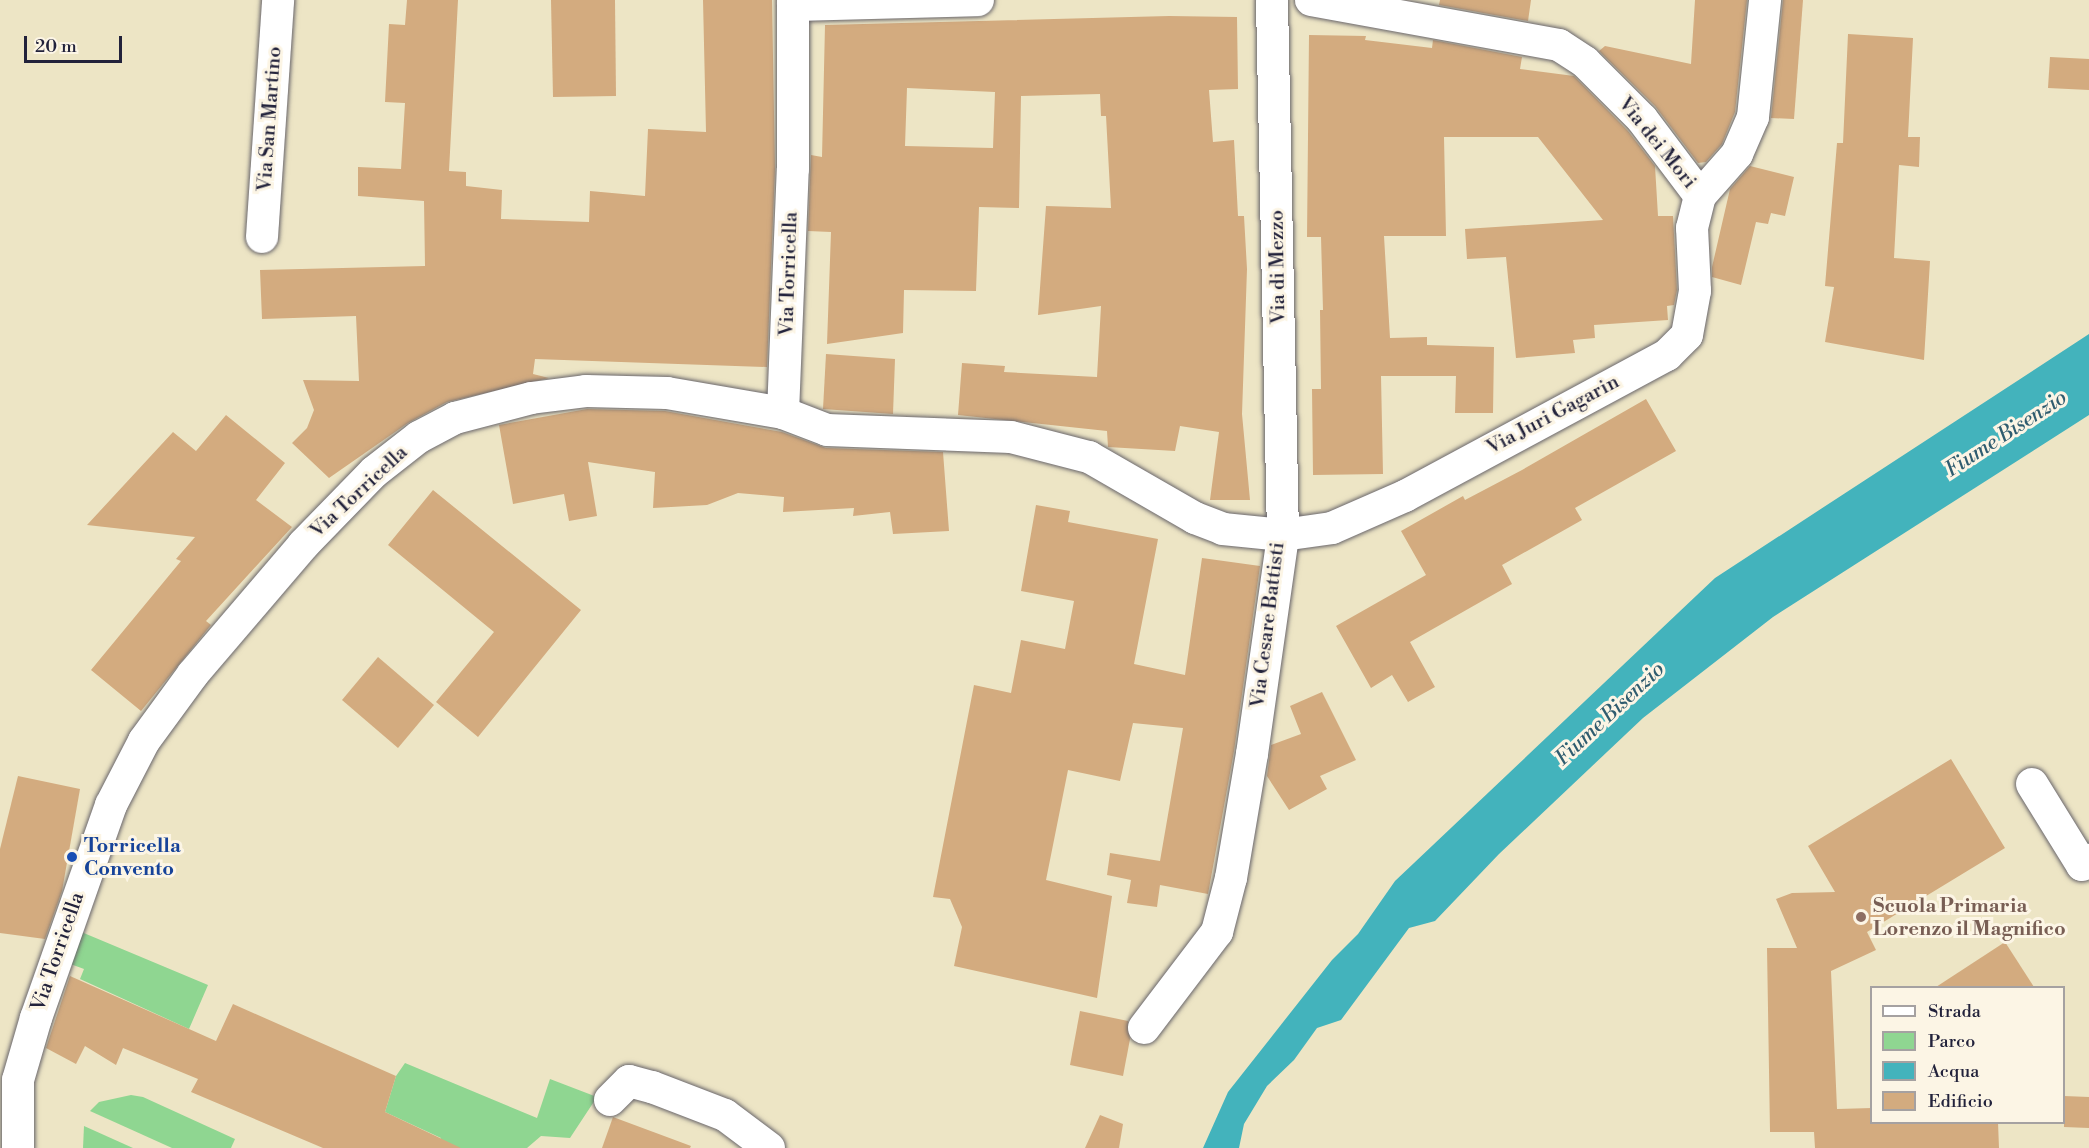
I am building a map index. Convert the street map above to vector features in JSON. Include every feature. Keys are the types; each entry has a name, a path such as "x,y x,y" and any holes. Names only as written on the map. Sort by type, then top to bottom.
{"street":[{"name":"Via San Martino","path":"262,237 278,0"},
{"path":"793,2 978,0"},
{"name":"Via di Mezzo","path":"1272,0 1283,535"},
{"name":"Via dei Mori","path":"1311,0 1559,45 1585,62 1642,119 1700,196 1737,154 1753,117 1765,0"},
{"name":"Via Torricella","path":"18,1148 18,1080 36,1018 111,805 139,750 214,649 303,545 374,472 419,437 455,418 531,398 586,391 667,393 783,413 793,169 793,2"},
{"name":"Via Juri Gagarin","path":"1283,535 1332,528 1369,514 1667,355 1688,335 1694,315 1692,228 1700,196"},
{"name":"Via Cesare Battisti","path":"783,413 827,430 1011,437 1089,457 1195,518 1222,529 1283,535 1250,765 1231,878 1217,932 1144,1028"},
{"path":"2032,784 2082,865 2089,861"},
{"path":"610,1100 629,1081 652,1087 725,1115 769,1148"}],"green space":[{"path":"79,931 208,985 189,1029 80,979 84,969 65,962"},
{"path":"405,1063 537,1118 550,1079 597,1097 570,1138 541,1136 527,1148 436,1148 441,1138 385,1112 396,1076"},
{"path":"131,1095 143,1097 235,1139 231,1148 172,1148 90,1111 99,1102"},
{"path":"84,1126 133,1148 83,1148"}],"water":[{"name":"Fiume Bisenzio","path":"2089,334 2089,415 1773,617 1643,718 1499,854 1435,921 1409,928 1341,1020 1317,1028 1294,1060 1267,1086 1244,1124 1239,1148 1203,1148 1228,1092 1332,960 1358,934 1395,881 1715,578"}],"building":[{"path":"407,0 458,0 449,171 466,172 466,186 502,190 501,219 589,222 590,191 645,196 648,129 706,132 703,0 772,0 775,169 767,367 535,359 533,374 549,378 447,402 408,423 329,478 292,443 307,428 314,410 303,380 359,381 356,316 262,319 260,270 425,266 424,201 358,196 358,167 401,169 405,103 385,102 389,24 405,25"},
{"path":"551,0 615,0 616,96 553,97"},
{"path":"1440,0 1531,0 1528,21 1439,5"},
{"path":"1695,0 1747,0 1735,112 1722,144 1706,162 1698,163 1655,106 1599,51 1605,46 1691,64"},
{"path":"1783,0 1803,0 1794,119 1771,118"},
{"path":"1169,16 1237,17 1238,89 1209,90 1213,142 1234,140 1238,216 1244,216 1247,269 1242,414 1250,500 1210,500 1219,432 1180,426 1175,451 1108,447 1107,431 958,415 962,363 1005,366 1004,372 1097,377 1101,306 1038,315 1046,206 1111,208 1106,116 1101,116 1100,94 1021,96 1019,208 979,207 976,291 904,290 903,333 827,344 831,232 808,231 811,155 822,157 825,25","holes":["907,88 995,92 993,148 905,146"]},
{"path":"1848,34 1913,38 1908,137 1920,137 1919,167 1899,165 1894,258 1930,261 1924,360 1825,342 1834,287 1825,286 1837,143 1843,143"},
{"path":"1309,35 1366,36 1365,40 1432,48 1433,40 1522,57 1520,69 1574,76 1628,131 1655,166 1658,216 1673,216 1677,290 1674,305 1667,306 1668,320 1594,325 1595,338 1573,340 1575,353 1516,358 1506,257 1467,259 1465,229 1603,220 1538,137 1444,137 1446,236 1384,236 1390,338 1427,337 1427,345 1494,347 1493,413 1455,413 1456,376 1381,376 1383,474 1313,475 1312,389 1321,389 1320,310 1323,310 1321,237 1307,237"},
{"path":"2050,57 2089,59 2089,90 2048,88"},
{"path":"1750,166 1794,177 1785,216 1771,213 1768,224 1756,222 1741,285 1712,277 1712,267 1730,189"},
{"path":"826,354 895,359 893,414 823,409"},
{"path":"1646,399 1676,451 1575,508 1582,520 1502,565 1512,584 1410,642 1435,687 1408,702 1392,675 1371,688 1336,626 1426,575 1401,531 1463,496 1465,500 1522,470"},
{"path":"587,409 665,411 782,432 826,448 943,452 949,531 893,534 890,512 853,516 854,508 783,512 784,497 738,493 707,505 653,508 655,472 588,462 597,516 569,521 564,494 513,504 499,425"},
{"path":"226,415 285,463 256,500 292,527 206,621 211,625 141,711 91,670 181,561 176,559 195,537 87,525 173,432 196,451"},
{"path":"433,490 581,610 478,737 436,702 494,632 388,545"},
{"path":"1036,505 1070,511 1068,522 1158,539 1134,664 1185,675 1202,558 1260,566 1234,751 1208,894 1160,885 1157,907 1127,903 1131,880 1107,875 1110,853 1160,861 1183,728 1133,723 1120,781 1068,770 1046,880 1112,896 1097,998 954,966 962,927 950,899 933,897 974,685 1011,693 1021,640 1065,649 1074,601 1021,591"},
{"path":"378,657 434,705 398,748 342,700"},
{"path":"1322,692 1356,760 1320,776 1327,789 1289,810 1267,776 1271,745 1301,734 1290,706"},
{"path":"1951,759 2005,848 1867,932 1876,950 1831,971 1837,1109 1870,1108 1870,1124 1998,1124 1999,1148 1815,1148 1814,1132 1770,1132 1767,948 1797,948 1776,899 1792,893 1835,892 1808,846"},
{"path":"18,776 80,789 62,891 45,939 0,933 0,849"},
{"path":"2005,942 2033,986 1938,986"},
{"path":"70,976 216,1041 233,1004 396,1076 385,1112 461,1148 323,1148 191,1092 198,1079 123,1048 116,1065 85,1046 76,1064 46,1048"},
{"path":"1080,1011 1128,1021 1130,1039 1123,1076 1070,1065"},
{"path":"2065,1096 2089,1097 2089,1128 2064,1127"},
{"path":"1100,1115 1123,1124 1119,1148 1085,1148"},
{"path":"613,1117 691,1146 690,1148 602,1148"}],"place":[{"name":"Torricella Convento","path":"72,857"},
{"name":"Scuola Primaria Lorenzo il Magnifico","path":"1861,917"}]}
